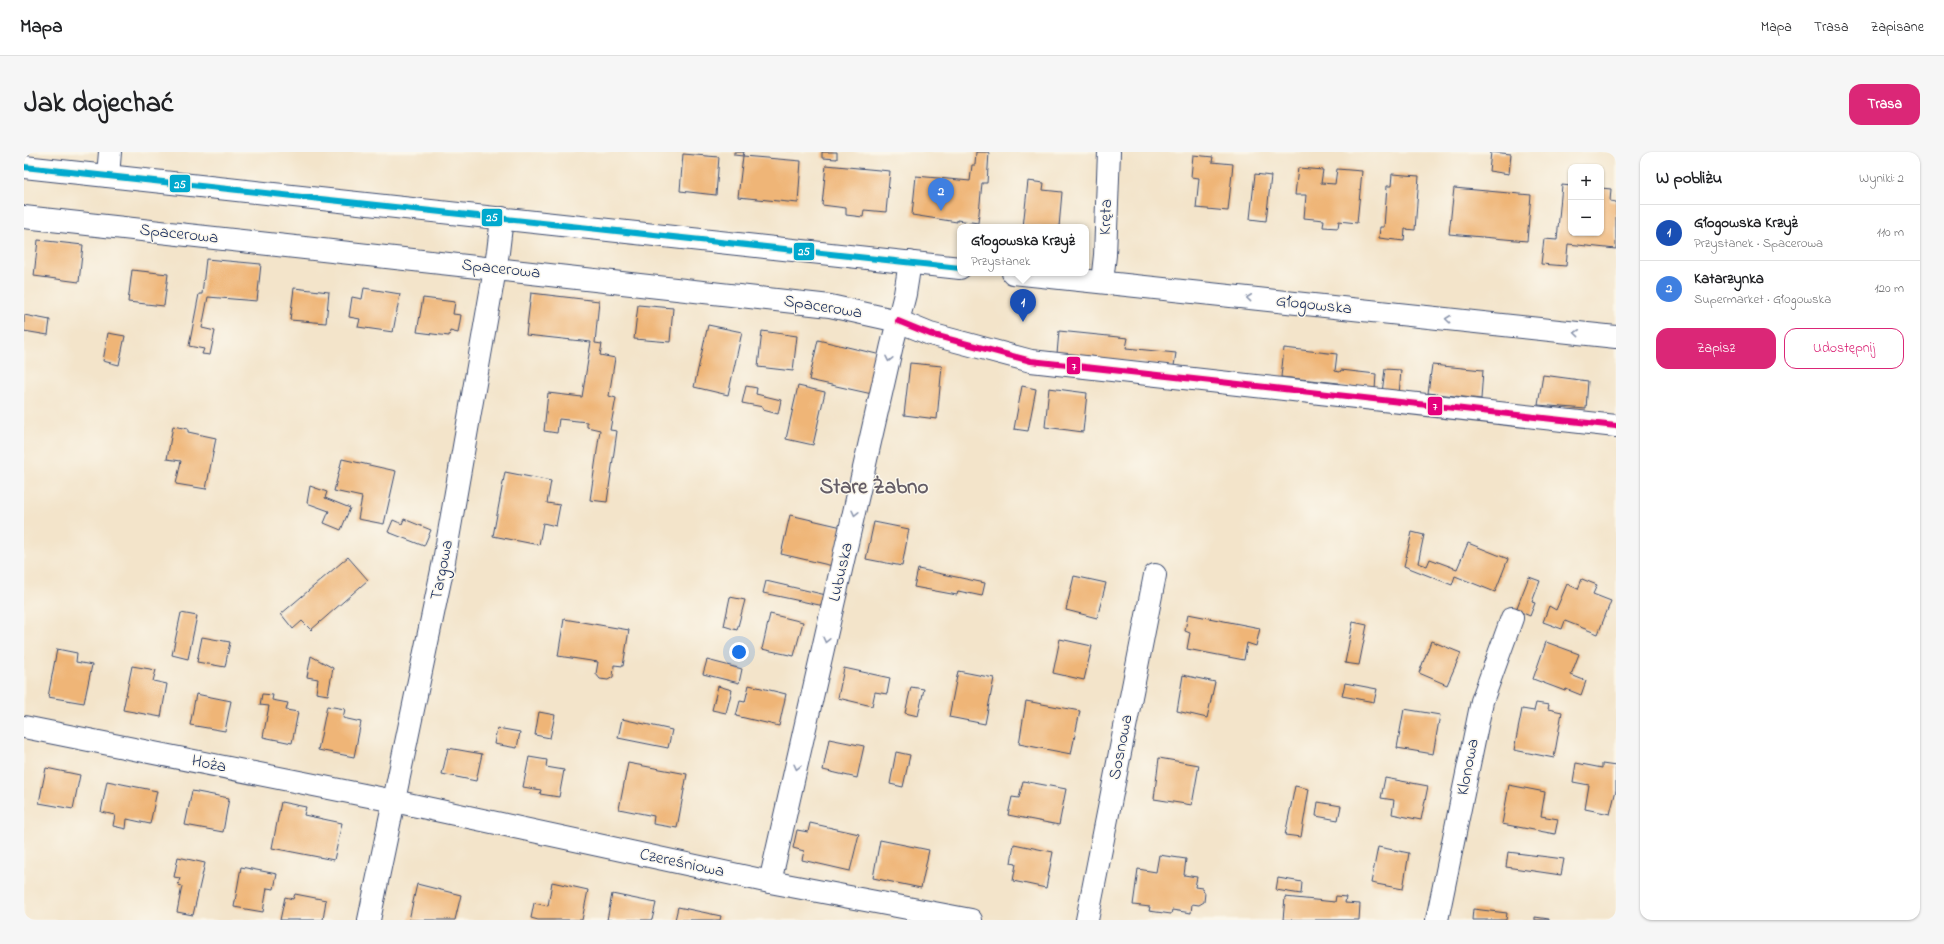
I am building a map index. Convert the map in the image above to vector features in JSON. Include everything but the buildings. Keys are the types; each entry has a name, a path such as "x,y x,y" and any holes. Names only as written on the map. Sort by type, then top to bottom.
{"street":[{"path":"108,176 110,152"},
{"name":"Kręta","path":"1102,282 1105,255 1109,152"},
{"path":"24,167 957,268"},
{"name":"Spacerowa","path":"24,217 830,306 898,321 930,334 1031,360 1616,426"},
{"name":"Targowa","path":"369,920 444,561 495,268 502,218"},
{"name":"Lubuska","path":"770,882 905,294 910,262"},
{"name":"Głogowska","path":"1043,276 1616,337"},
{"name":"Sosnowa","path":"1087,920 1155,575"},
{"name":"Klonowa","path":"1437,920 1482,701 1512,618"},
{"name":"Hoża","path":"24,727 394,801"},
{"name":"Czereśniowa","path":"394,801 770,882 971,920"}],"transit line":[{"name":"25","path":"24,167 957,268"},
{"name":"7","path":"898,321 930,334 1031,361 1616,426"}],"place":[{"name":"Katarzynka","path":"941,211"},
{"name":"Głogowska Krzyż","path":"1023,322"}],"district":[{"name":"Stare Żabno","path":"874,488"}]}
